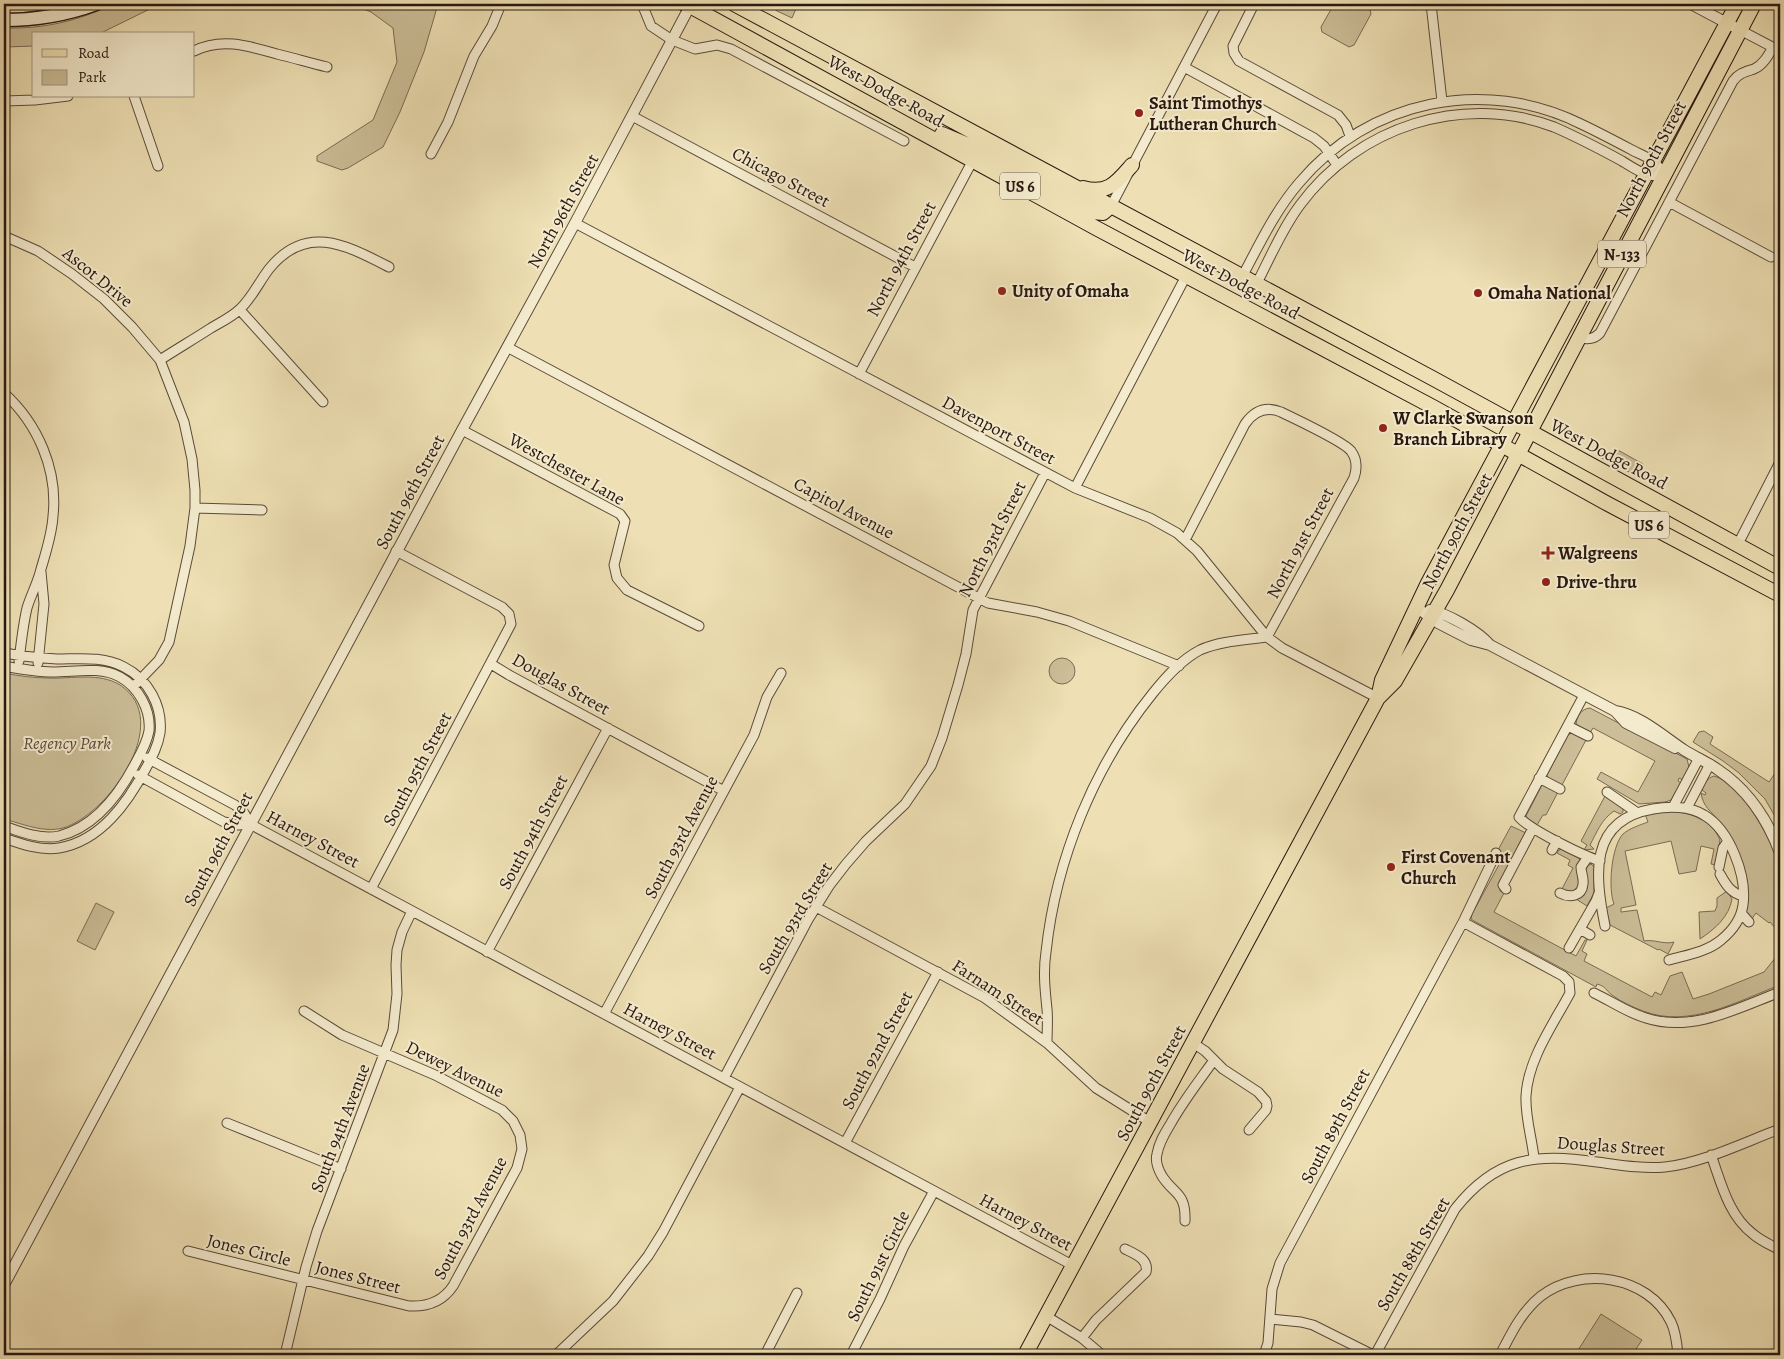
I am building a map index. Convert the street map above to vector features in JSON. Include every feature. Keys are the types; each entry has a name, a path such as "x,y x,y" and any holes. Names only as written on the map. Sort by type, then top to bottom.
{"main road":[{"path":"4,20 22,20 60,15 96,4"},
{"name":"West Dodge Road","path":"734,4 1513,422 1780,568"},
{"name":"North 90th Street","path":"1308,828 1378,698 1382,680 1416,607 1501,444 1654,162 1737,4"},
{"name":"North 90th Street","path":"1378,698 1392,684 1433,615 1754,4"},
{"name":"West Dodge Road","path":"688,5 1186,276 1780,595"},
{"path":"906,123 944,135 975,148 1093,212 1103,213 1111,206"},
{"path":"1063,181 1089,190 1101,190 1114,185 1132,165"},
{"name":"South 90th Street","path":"1025,1355 1308,828"}],"street":[{"path":"431,154 448,122 474,56 492,26 501,4"},
{"path":"642,4 651,26 672,40 695,49 717,45 731,49 904,142"},
{"path":"1254,4 1236,39 1233,50 1240,61 1338,115 1346,125 1350,136"},
{"path":"1431,4 1442,101"},
{"path":"1578,338 1589,340 1600,333 1733,81 1743,72 1760,65 1777,49 1691,4"},
{"name":"North 96th Street","path":"462,430 576,223 672,40 688,5"},
{"path":"1111,206 1215,5"},
{"path":"195,51 215,44 237,43 327,67"},
{"path":"1184,67 1317,140 1329,152 1337,165"},
{"path":"4,101 52,98"},
{"path":"135,98 158,166"},
{"path":"1242,277 1289,195 1312,168 1329,152 1350,136 1372,124 1395,114 1442,101 1462,99 1494,100 1548,110 1574,120 1654,162 1664,175"},
{"path":"1256,285 1300,204 1337,165 1349,155 1374,140 1406,126 1446,115 1492,114 1523,118 1554,127 1647,175 1664,175"},
{"name":"Chicago Street","path":"632,116 915,267"},
{"name":"North 94th Street","path":"860,374 973,160"},
{"path":"1289,195 1300,204"},
{"path":"1669,202 1771,257"},
{"name":"Davenport Street","path":"576,223 1045,473 1075,488 1150,518 1177,533 1210,566 1267,637 1282,648 1378,698"},
{"name":"Ascot Drive","path":"4,236 38,252 87,285 132,327 160,360 177,401 192,459 195,508 190,546 169,642 159,660 133,687"},
{"path":"160,360 240,310 279,259 291,250 309,242 320,241 339,244 389,267"},
{"path":"1075,488 1186,276"},
{"path":"240,310 323,402"},
{"name":"Capitol Avenue","path":"507,347 988,603 1037,612 1069,621 1179,666"},
{"path":"4,393 30,423 45,453 50,470 54,502 53,518 41,570 27,608 18,669"},
{"name":"North 91st Street","path":"1185,540 1247,421 1256,413 1267,409 1281,412 1352,452 1356,472 1354,478 1267,637"},
{"name":"South 96th Street","path":"4,1285 462,430"},
{"name":"Westchester Lane","path":"462,430 620,514 624,521 614,565 617,578 627,590 699,626"},
{"path":"1738,544 1780,462"},
{"name":"North 93rd Street","path":"942,738 966,654 973,610 1045,473"},
{"path":"195,508 262,510"},
{"name":"Douglas Street","path":"396,551 507,611 511,619 510,629 492,664 724,791"},
{"path":"36,671 44,604 41,570"},
{"path":"1416,607 1433,615 1471,640 1490,645 1615,711 1622,721 1647,735 1673,748 1685,750 1710,764 1732,780 1750,800 1767,824 1780,853"},
{"path":"1047,1043 1044,981 1047,944 1058,886 1071,842 1102,771 1131,724 1166,677 1190,656 1211,646 1267,637"},
{"path":"4,653 39,658 105,660 125,667 142,679 154,698 160,722 157,745 151,760 128,800 113,817 87,838 60,848 45,849 4,838"},
{"name":"South 95th Street","path":"371,889 492,664"},
{"path":"4,666 36,671 103,671 120,677 133,687 143,702 149,722 146,741 141,754 118,793 105,808 81,827 70,833 46,837 4,826"},
{"name":"South 93rd Avenue","path":"604,1014 754,735 767,697 781,673"},
{"path":"1584,695 1519,817 1533,828 1588,857 1600,861"},
{"path":"1568,726 1588,736"},
{"name":"South 94th Street","path":"488,952 608,728"},
{"name":"South 93rd Street","path":"724,1078 816,906 846,864 905,804 920,784 931,766 942,738"},
{"path":"131,771 224,822 238,825 250,824 244,813 235,805 141,754"},
{"path":"1673,808 1699,758"},
{"path":"1687,808 1710,764"},
{"path":"1539,778 1560,789"},
{"path":"1607,792 1636,812"},
{"path":"1606,926 1599,893 1600,861 1606,840 1612,828 1622,819 1636,812 1656,808 1687,808 1708,817 1718,826 1728,841 1739,866 1744,896 1741,913 1731,930 1709,948 1691,958 1669,960"},
{"name":"Harney Street","path":"250,824 1074,1266"},
{"path":"1506,889 1503,885 1533,828"},
{"path":"1552,850 1557,841"},
{"path":"1728,841 1723,848 1720,871 1730,890 1744,896"},
{"name":"South 89th Street","path":"1264,1355 1268,1343 1272,1289 1280,1263 1463,922 1496,853"},
{"path":"1560,893 1576,896 1581,891 1583,886 1581,867 1588,857"},
{"path":"1569,948 1599,893"},
{"name":"Farnam Street","path":"816,906 938,972 992,1004 1047,1043 1096,1088 1150,1122"},
{"name":"South 94th Avenue","path":"285,1355 317,1232 386,1053 393,1030 396,1014 397,950 402,932 412,911"},
{"path":"1741,913 1749,922"},
{"path":"1463,922 1566,978 1570,987 1570,993 1535,1058 1528,1080 1526,1106 1534,1158"},
{"path":"1580,929 1590,935"},
{"name":"South 92nd Street","path":"844,1143 938,972"},
{"path":"1594,992 1645,1018 1674,1023 1697,1022 1711,1018 1780,992"},
{"name":"Dewey Avenue","path":"304,1011 342,1035 435,1074 502,1110 514,1121 522,1143"},
{"path":"1193,1043 1205,1050 1223,1068 1258,1092 1266,1101 1266,1110 1249,1130"},
{"path":"1184,1221 1185,1211 1183,1202 1160,1174 1156,1155 1162,1138 1185,1099 1214,1060"},
{"path":"556,1355 613,1301 648,1256 663,1232 740,1086"},
{"path":"227,1123 341,1169"},
{"name":"Douglas Street","path":"1534,1158 1564,1158 1653,1168 1681,1164 1711,1155 1780,1129"},
{"name":"South 93rd Avenue","path":"436,1302 450,1290 517,1168 521,1156 522,1143"},
{"path":"1711,1155 1727,1199 1737,1218 1752,1234 1780,1250"},
{"name":"South 88th Street","path":"1374,1355 1446,1223 1463,1199 1486,1178 1516,1163 1534,1158"},
{"name":"South 91st Circle","path":"851,1355 880,1299 900,1253 934,1191"},
{"path":"1084,1340 1104,1314 1144,1275 1147,1269 1144,1260 1125,1249"},
{"name":"Jones Circle","path":"188,1251 303,1280"},
{"path":"1500,1355 1520,1318 1531,1305 1560,1286 1570,1282 1589,1279 1625,1283 1653,1298 1664,1310 1672,1324 1676,1335 1678,1355"},
{"name":"Jones Street","path":"303,1280 409,1306 427,1305 436,1302"},
{"path":"765,1355 797,1293"},
{"path":"1046,1316 1084,1340 1102,1355"},
{"path":"1270,1319 1313,1325 1374,1355"}],"green space":[{"path":"114,4 160,4 103,32 32,32 32,46 4,47 4,28 33,27 60,23"},
{"path":"351,4 438,4 424,52 400,112 383,147 342,170 317,161 317,156 373,120 397,62 393,28 371,12"},
{"path":"767,4 798,4 792,18"},
{"path":"1334,4 1361,4 1370,9 1371,14 1354,45 1349,47 1322,32 1321,27"},
{"path":"1616,449 1643,464 1643,470 1639,477 1596,455 1608,452 1613,455"},
{"path":"1062,658 1071,662 1075,671 1071,680 1062,684 1053,680 1049,671 1053,662"},
{"name":"Regency Park","path":"4,673 38,678 94,677 120,685 135,701 141,721 138,743 129,765 115,787 99,805 81,820 63,828 41,829 4,819"},
{"path":"1590,708 1687,759 1689,767 1683,780 1679,778 1678,781 1681,783 1671,800 1639,804 1597,779 1601,772 1638,792 1655,761 1593,728 1590,733 1576,724 1580,713"},
{"path":"1704,731 1713,737 1710,744 1769,782 1780,766 1780,825 1765,799 1739,773 1693,742 1699,732"},
{"path":"1573,733 1586,740 1562,785 1548,778 1547,775 1567,737"},
{"path":"1714,776 1724,781 1745,801 1771,844 1781,873 1780,908 1776,929 1770,922 1756,913 1751,920 1745,914 1748,889 1739,853 1727,831 1705,805 1702,798 1701,793 1705,795 1706,793 1702,790 1705,783"},
{"path":"1542,785 1558,792 1546,815 1543,815 1537,825 1528,820 1526,816"},
{"path":"1605,796 1623,808 1623,812 1620,814 1614,811 1606,818 1590,845 1594,849 1584,850 1587,845 1581,841"},
{"path":"1670,811 1700,818 1711,827 1720,840 1716,865 1711,864 1714,849 1701,846 1696,871 1679,874 1671,841 1625,851 1636,905 1621,908 1621,912 1637,910 1644,941 1674,942 1668,954 1610,925 1606,908 1614,904 1611,879 1613,858 1619,840 1629,830 1648,822 1645,814"},
{"path":"1511,826 1526,833 1499,884 1500,891 1504,893 1494,912 1576,956 1585,940 1587,940 1582,951 1587,954 1584,961 1652,997 1655,992 1661,995 1670,976 1682,972 1693,999 1709,994 1764,972 1780,952 1780,985 1713,1011 1678,1017 1660,1016 1643,1011 1619,1000 1603,986 1597,984 1596,987 1474,921 1471,919 1472,914 1501,861 1498,850"},
{"path":"1562,849 1580,859 1577,871 1579,885 1574,892 1567,892 1562,889 1573,868 1568,865 1570,860 1557,853"},
{"path":"1591,864 1594,867 1594,893 1587,906 1576,899 1582,896 1587,888 1586,871 1587,866"},
{"path":"1727,891 1732,899 1725,917 1716,927 1700,939 1699,912 1715,911 1717,898"},
{"path":"96,903 114,912 95,950 77,941"},
{"path":"1601,1314 1642,1340 1632,1355 1575,1355"}],"place":[{"name":"Saint Timothys Lutheran Church","path":"1139,113"},
{"name":"Unity of Omaha","path":"1002,291"},
{"name":"Omaha National","path":"1478,293"},
{"name":"W Clarke Swanson Branch Library","path":"1383,428"},
{"name":"Walgreens","path":"1548,553"},
{"name":"Drive-thru","path":"1546,582"},
{"name":"First Covenant Church","path":"1391,867"}]}
